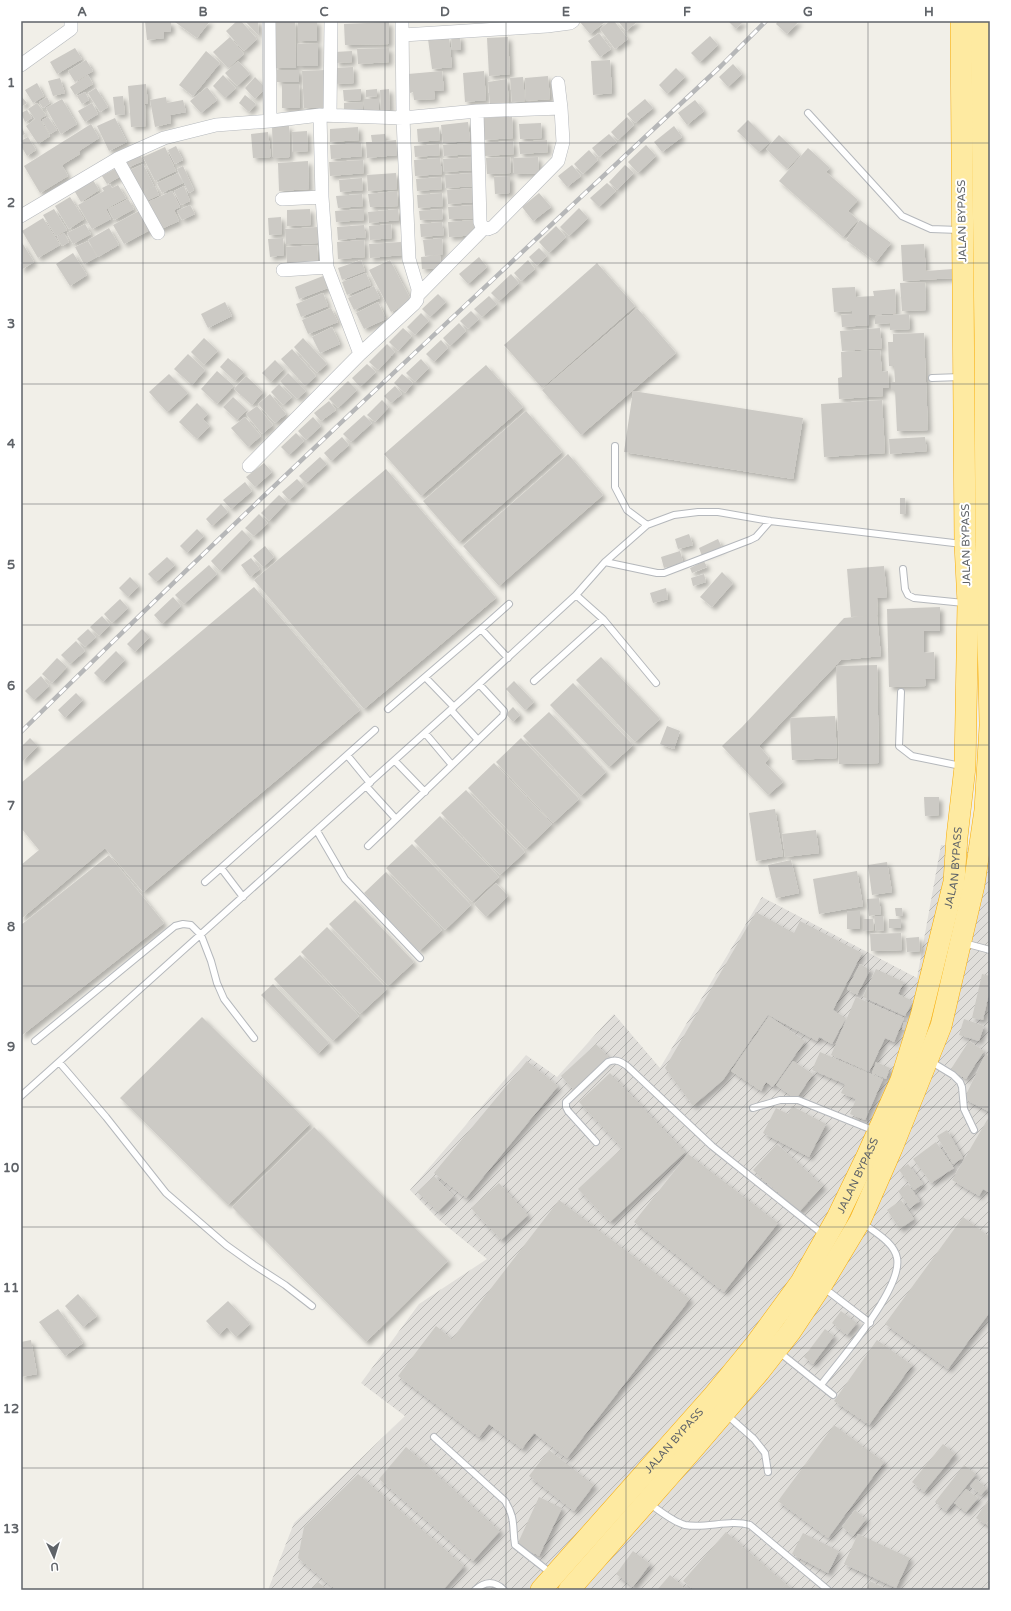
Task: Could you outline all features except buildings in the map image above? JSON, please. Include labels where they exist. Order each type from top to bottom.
[{"type":"highway","name":"JALAN BYPASS","points":[[569,1590],[725,1413],[791,1331],[821,1286],[860,1221],[892,1148],[940,1026],[974,885],[985,810],[989,769],[990,725],[990,678],[976,544],[965,376],[962,230],[961,21]]},
{"type":"highway","name":"JALAN BYPASS","points":[[547,1583],[714,1395],[746,1356],[801,1282],[827,1237],[878,1132],[901,1080],[921,1016],[954,882],[957,838],[965,767],[968,603],[976,544],[988,335],[981,21]]},
{"type":"street","points":[[21,65],[71,29],[71,21]]},
{"type":"street","points":[[269,21],[270,121]]},
{"type":"street","points":[[331,21],[322,197],[327,267],[360,354]]},
{"type":"street","points":[[250,466],[360,354],[417,300],[418,289],[409,259],[403,118],[402,21]]},
{"type":"street","points":[[403,35],[547,26],[570,23],[573,21]]},
{"type":"street","points":[[418,295],[484,228],[488,229],[493,227],[558,161],[563,142],[558,83]]},
{"type":"street","points":[[21,216],[117,159],[164,138],[216,125],[325,115],[403,118],[478,111],[561,108]]},
{"type":"street","points":[[478,111],[480,222],[484,228]]},
{"type":"street","points":[[117,159],[158,233]]},
{"type":"street","points":[[282,199],[322,197]]},
{"type":"street","points":[[284,270],[327,267]]},
{"type":"lane","points":[[808,114],[902,216],[931,229],[962,230]]},
{"type":"lane","points":[[932,378],[965,376]]},
{"type":"lane","points":[[615,446],[615,487],[627,510],[647,525]]},
{"type":"lane","points":[[21,1096],[425,734],[576,595],[605,562],[647,525],[674,515],[698,512],[718,512],[770,521],[976,544]]},
{"type":"lane","points":[[605,562],[656,573],[664,573],[750,540],[756,536],[770,521]]},
{"type":"lane","points":[[903,569],[905,589],[908,595],[914,598],[968,603]]},
{"type":"lane","points":[[576,595],[602,619],[656,684]]},
{"type":"lane","points":[[388,710],[510,604]]},
{"type":"lane","points":[[534,681],[602,619]]},
{"type":"lane","points":[[481,629],[508,658]]},
{"type":"lane","points":[[425,677],[478,740]]},
{"type":"lane","points":[[368,846],[503,716],[504,711],[479,684]]},
{"type":"lane","points":[[901,692],[900,746],[912,756],[965,767]]},
{"type":"lane","points":[[205,882],[375,730]]},
{"type":"lane","points":[[425,734],[452,765]]},
{"type":"lane","points":[[347,756],[368,785],[396,819]]},
{"type":"lane","points":[[395,761],[424,792]]},
{"type":"lane","points":[[317,831],[345,878],[420,958]]},
{"type":"lane","points":[[221,868],[243,897]]},
{"type":"lane","points":[[35,1041],[175,926],[183,924],[191,925],[201,935],[224,999],[254,1038]]},
{"type":"lane","points":[[960,942],[990,950]]},
{"type":"lane","points":[[927,1059],[953,1075],[960,1082],[962,1086],[964,1109],[974,1130]]},
{"type":"lane","points":[[596,1142],[568,1111],[566,1102],[608,1062],[613,1060],[619,1061],[632,1071],[712,1146],[827,1237]]},
{"type":"lane","points":[[59,1062],[106,1117],[166,1192],[226,1246],[285,1285],[312,1306]]},
{"type":"lane","points":[[753,1108],[780,1100],[798,1100],[878,1132]]},
{"type":"lane","points":[[821,1385],[870,1323],[895,1278],[897,1257],[892,1246],[860,1221]]},
{"type":"lane","points":[[821,1286],[870,1323]]},
{"type":"lane","points":[[776,1350],[833,1395]]},
{"type":"lane","points":[[725,1413],[754,1439],[766,1453],[768,1472]]},
{"type":"lane","points":[[434,1437],[505,1501],[511,1511],[514,1524],[515,1545],[547,1583]]},
{"type":"lane","points":[[647,1502],[684,1525],[723,1524],[735,1522],[750,1524],[828,1590]]},
{"type":"lane","points":[[475,1590],[482,1584],[492,1583],[500,1586],[504,1590]]},
{"type":"shaded area","points":[[941,845],[979,849],[990,856],[990,1590],[268,1590],[294,1523],[405,1416],[361,1383],[419,1304],[487,1259],[438,1219],[410,1190],[526,1055],[557,1077],[614,1014],[660,1068],[762,897],[917,978]]},
{"type":"railway","points":[[21,732],[194,563],[721,66],[766,21]]}]
